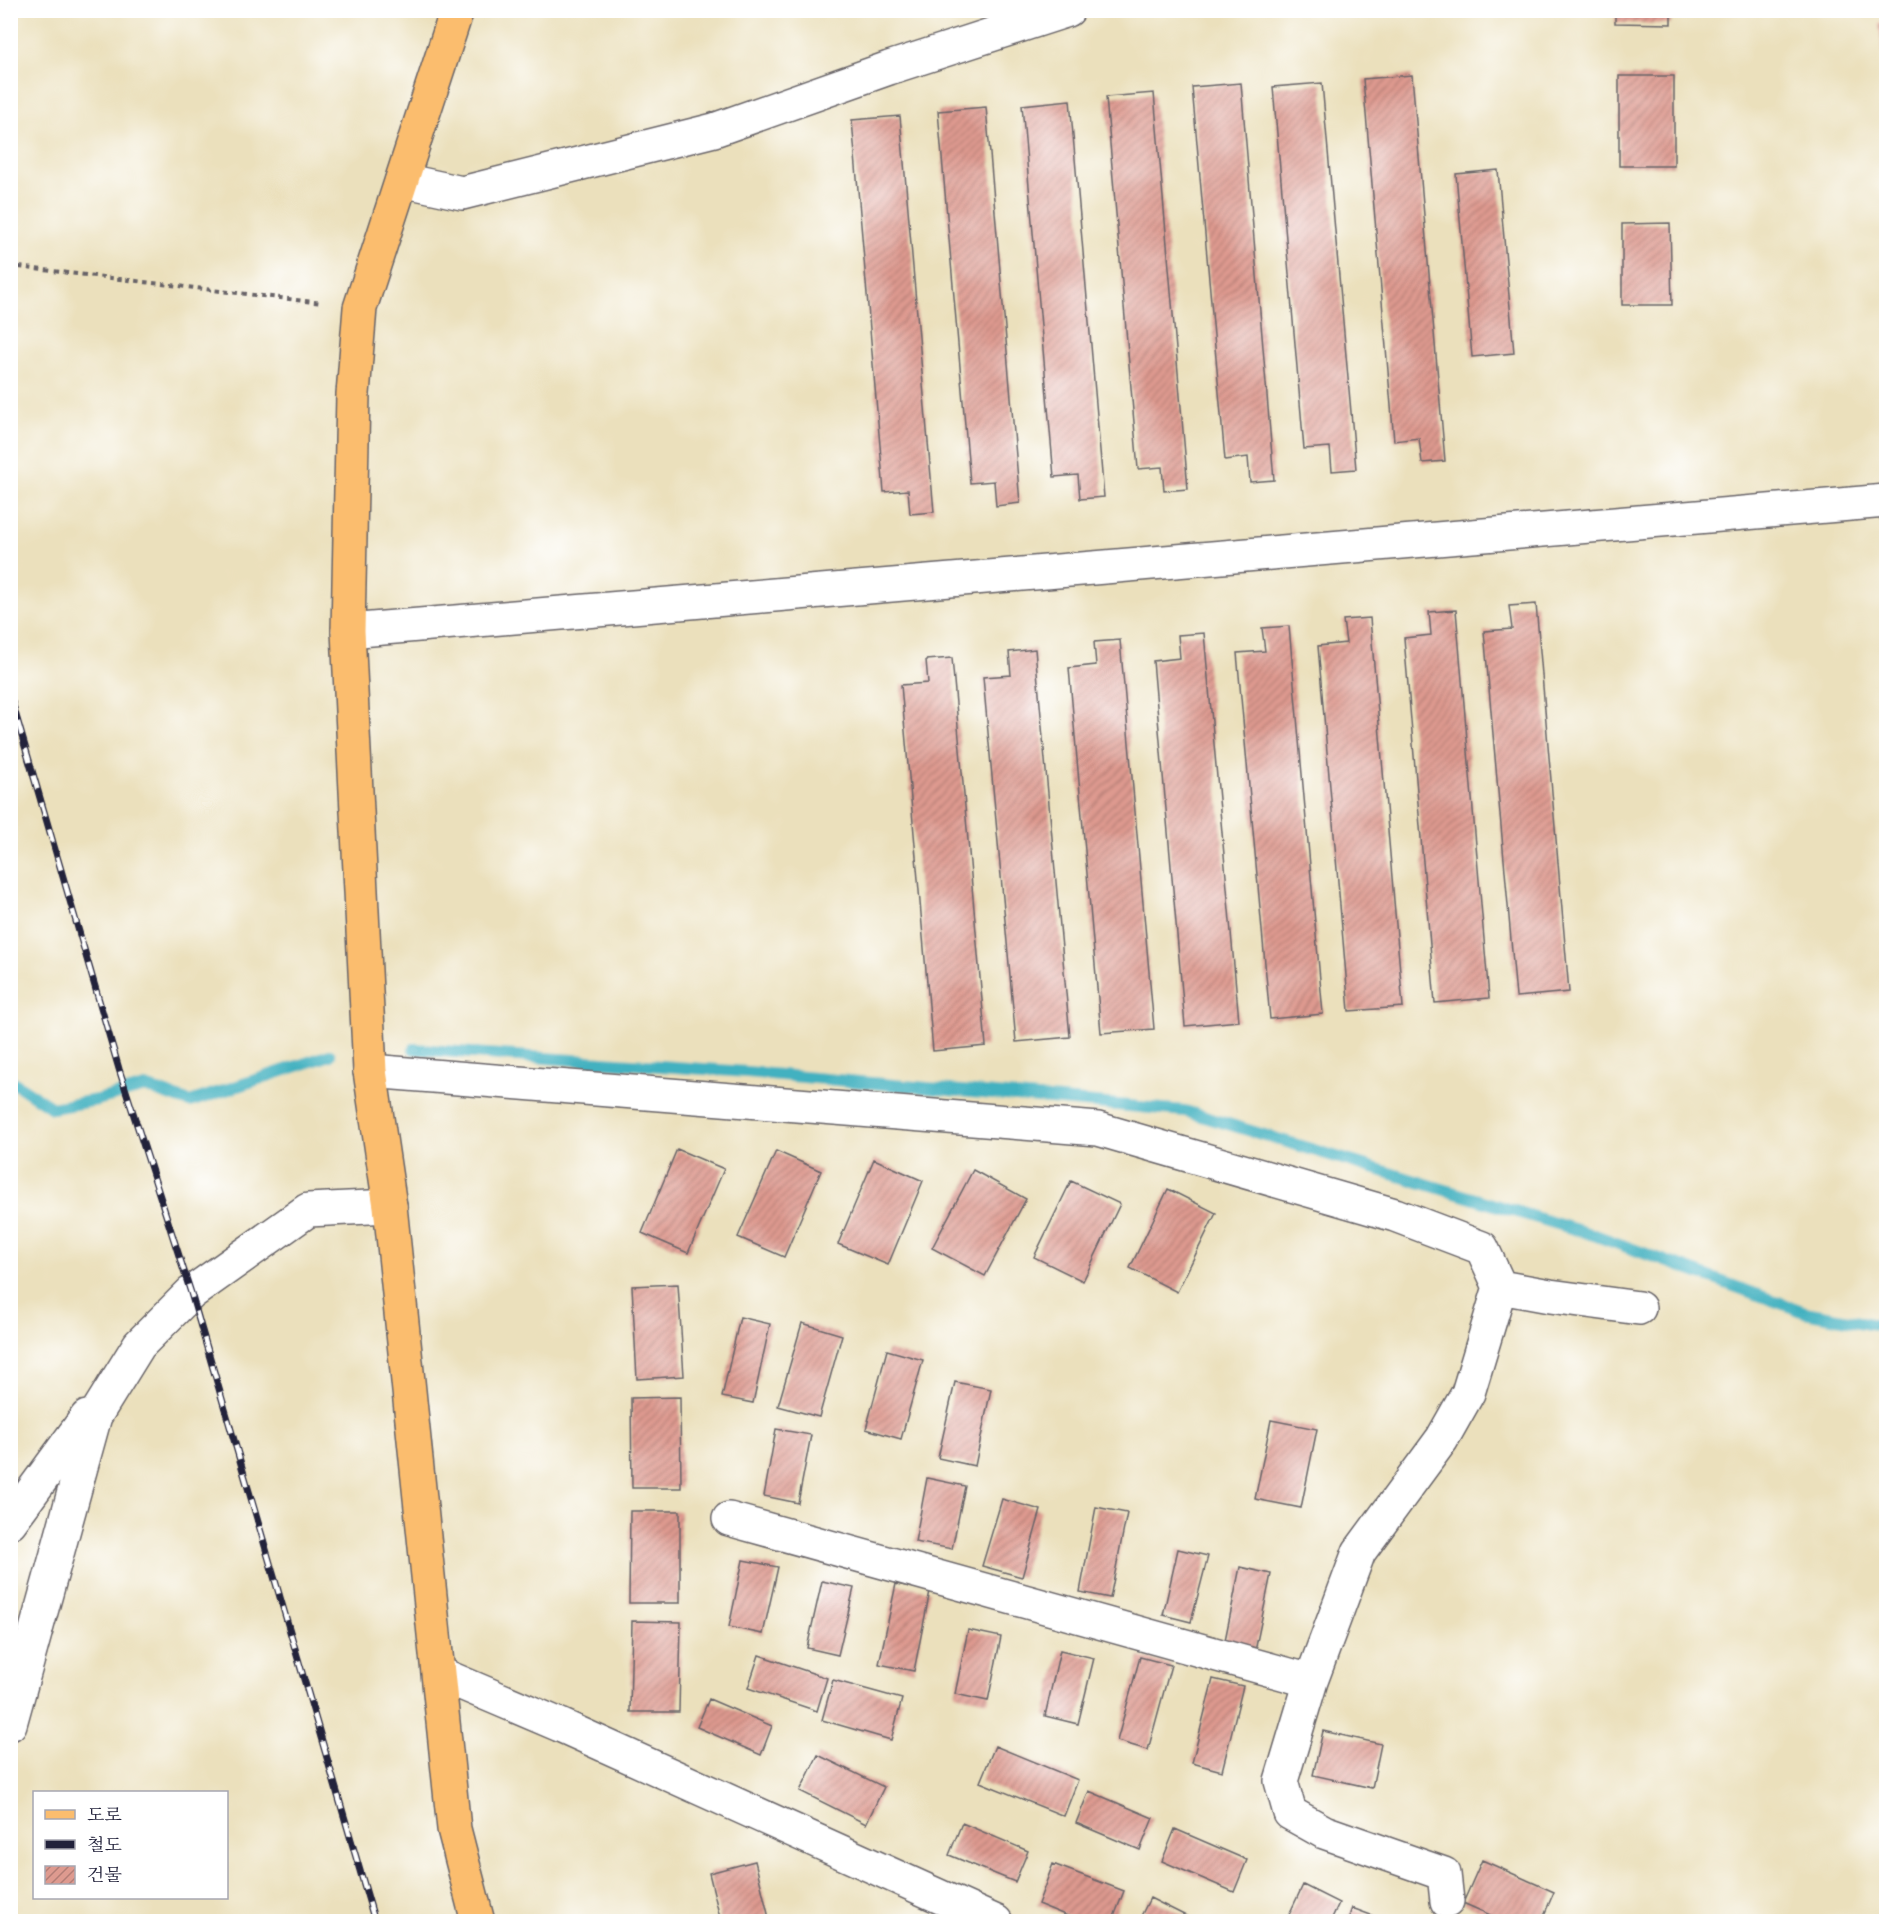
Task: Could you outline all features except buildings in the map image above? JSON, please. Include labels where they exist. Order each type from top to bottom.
[{"type":"main road","points":[[457,10],[360,308],[353,394],[348,631],[370,1071],[390,1206],[440,1674],[454,1829],[478,1922]]},
{"type":"street","points":[[402,180],[462,193],[714,130],[889,68],[1068,10]]},
{"type":"street","points":[[348,631],[1887,501]]},
{"type":"street","points":[[370,1071],[1098,1129],[1395,1215],[1482,1248],[1500,1287],[1467,1393],[1442,1439],[1359,1552],[1311,1681],[1281,1781],[1290,1813],[1324,1832],[1444,1874],[1447,1901]]},
{"type":"street","points":[[10,1522],[139,1345],[191,1293],[308,1210],[390,1206]]},
{"type":"street","points":[[1500,1287],[1639,1308]]},
{"type":"street","points":[[10,1724],[95,1416],[139,1345]]},
{"type":"street","points":[[729,1519],[1311,1681]]},
{"type":"street","points":[[440,1674],[560,1725],[996,1922]]},
{"type":"path","points":[[10,266],[360,308]]},
{"type":"waterway","points":[[414,1049],[747,1072],[1185,1111],[1597,1236],[1805,1312],[1886,1327]]},
{"type":"waterway","points":[[10,1080],[52,1108],[97,1100],[145,1087],[190,1102],[330,1055]]},
{"type":"railway","points":[[10,695],[119,1069],[191,1293],[375,1922]]}]
